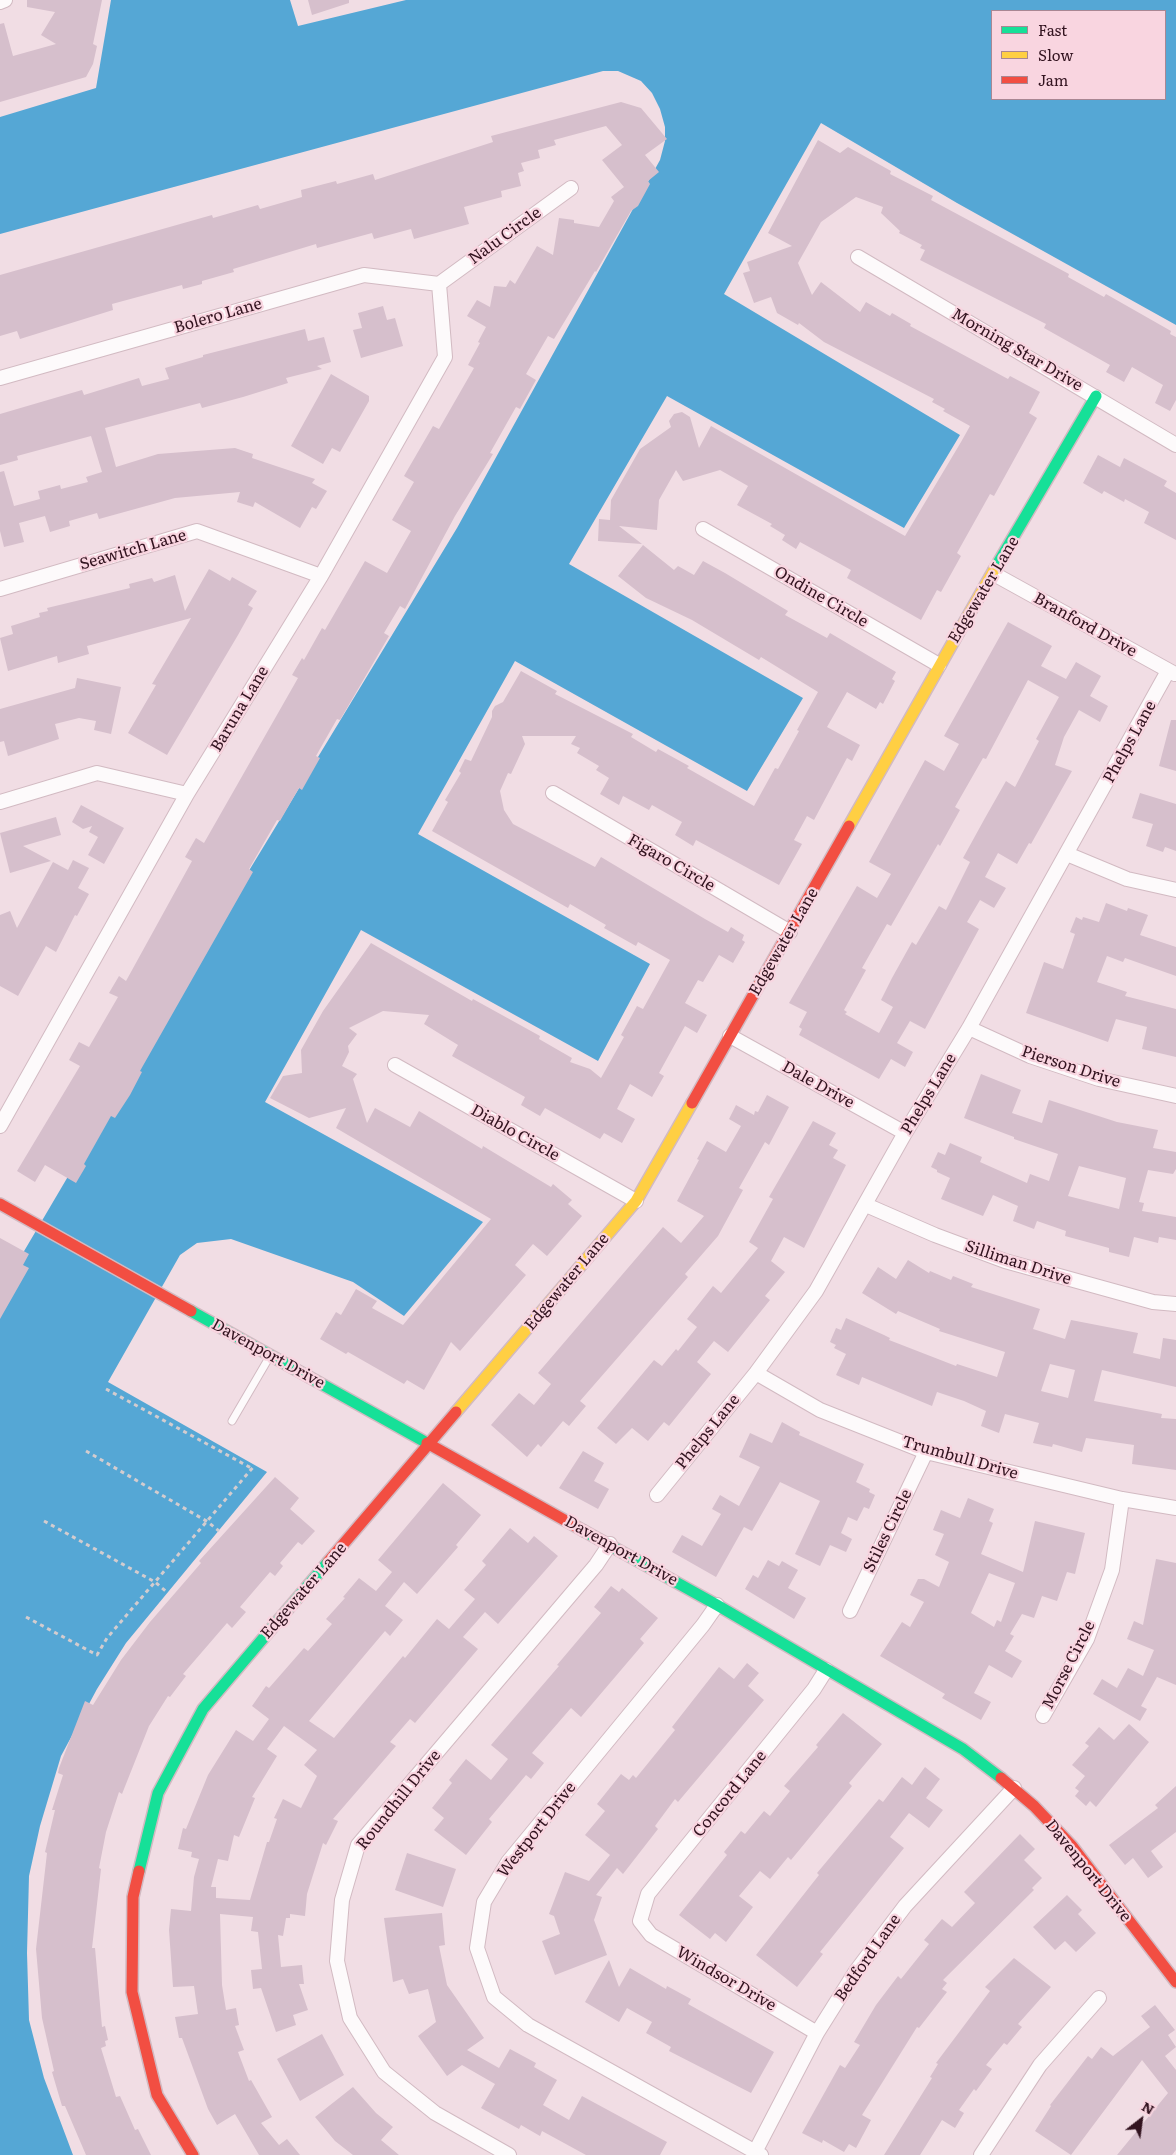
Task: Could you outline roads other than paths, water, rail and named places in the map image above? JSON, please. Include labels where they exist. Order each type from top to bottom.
[{"type":"street","points":[[0,2],[5,0]]},
{"type":"street","name":"Nalu Circle","points":[[439,284],[571,188]]},
{"type":"street","name":"Morning Star Drive","points":[[858,258],[1176,444]]},
{"type":"street","name":"Bolero Lane","points":[[0,378],[364,275],[439,284]]},
{"type":"street","name":"Baruna Lane","points":[[0,1126],[187,794],[321,576],[445,357],[439,284]]},
{"type":"street","name":"Edgewater Lane","points":[[194,2155],[157,2095],[132,1992],[133,1897],[158,1792],[203,1709],[636,1201],[790,932],[939,665],[994,574],[1096,396]]},
{"type":"street","name":"Ondine Circle","points":[[703,529],[939,665]]},
{"type":"street","name":"Seawitch Lane","points":[[0,589],[197,531],[321,576]]},
{"type":"street","name":"Branford Drive","points":[[994,574],[1172,672]]},
{"type":"street","name":"Phelps Lane","points":[[657,1495],[756,1374],[816,1291],[905,1134],[969,1028],[1172,672]]},
{"type":"street","points":[[0,802],[97,773],[187,794]]},
{"type":"street","name":"Figaro Circle","points":[[553,793],[790,932]]},
{"type":"street","points":[[1067,854],[1127,879],[1176,890]]},
{"type":"street","name":"Pierson Drive","points":[[969,1028],[1047,1062],[1099,1079],[1176,1096]]},
{"type":"street","name":"Dale Drive","points":[[730,1036],[905,1134]]},
{"type":"street","name":"Diablo Circle","points":[[395,1065],[636,1201]]},
{"type":"street","name":"Davenport Drive","points":[[0,1204],[429,1445],[610,1544],[963,1749],[1014,1788],[1072,1846],[1176,1982]]},
{"type":"street","name":"Silliman Drive","points":[[866,1204],[935,1235],[1006,1261],[1153,1302],[1176,1304]]},
{"type":"street","name":"Trumbull Drive","points":[[756,1374],[820,1410],[926,1452],[1122,1498],[1176,1508]]},
{"type":"street","name":"Stiles Circle","points":[[850,1611],[926,1452]]},
{"type":"street","name":"Morse Circle","points":[[1043,1716],[1090,1630],[1112,1570],[1122,1498]]},
{"type":"street","name":"Roundhill Drive","points":[[509,2155],[435,2112],[384,2072],[350,2018],[337,1961],[342,1900],[358,1845],[590,1572],[610,1544]]},
{"type":"street","name":"Westport Drive","points":[[716,1605],[703,1625],[508,1862],[484,1902],[477,1948],[494,1997],[528,2025],[758,2153]]},
{"type":"street","name":"Concord Lane","points":[[640,1921],[648,1894],[814,1690],[826,1670]]},
{"type":"street","name":"Bedford Lane","points":[[758,2153],[817,2033],[856,1970],[891,1924],[1014,1788]]},
{"type":"street","name":"Windsor Drive","points":[[640,1921],[651,1935],[817,2033]]},
{"type":"street","points":[[981,2155],[1040,2065],[1100,1998]]},
{"type":"lane","points":[[232,1421],[270,1356]]},
{"type":"water","points":[[111,0],[290,0],[298,26],[406,0],[1176,0],[1176,325],[957,203],[821,123],[724,294],[960,435],[904,528],[667,396],[569,564],[803,698],[747,791],[515,661],[418,834],[650,964],[598,1061],[361,930],[265,1102],[483,1222],[404,1316],[353,1282],[231,1239],[197,1243],[180,1255],[108,1382],[267,1472],[126,1643],[97,1689],[61,1756],[40,1826],[29,1876],[27,1953],[29,2020],[44,2078],[73,2155],[0,2155],[0,1292],[216,925],[457,528],[660,160],[665,141],[665,127],[660,109],[652,93],[641,81],[618,71],[603,71],[0,234],[0,117],[96,88]]}]
